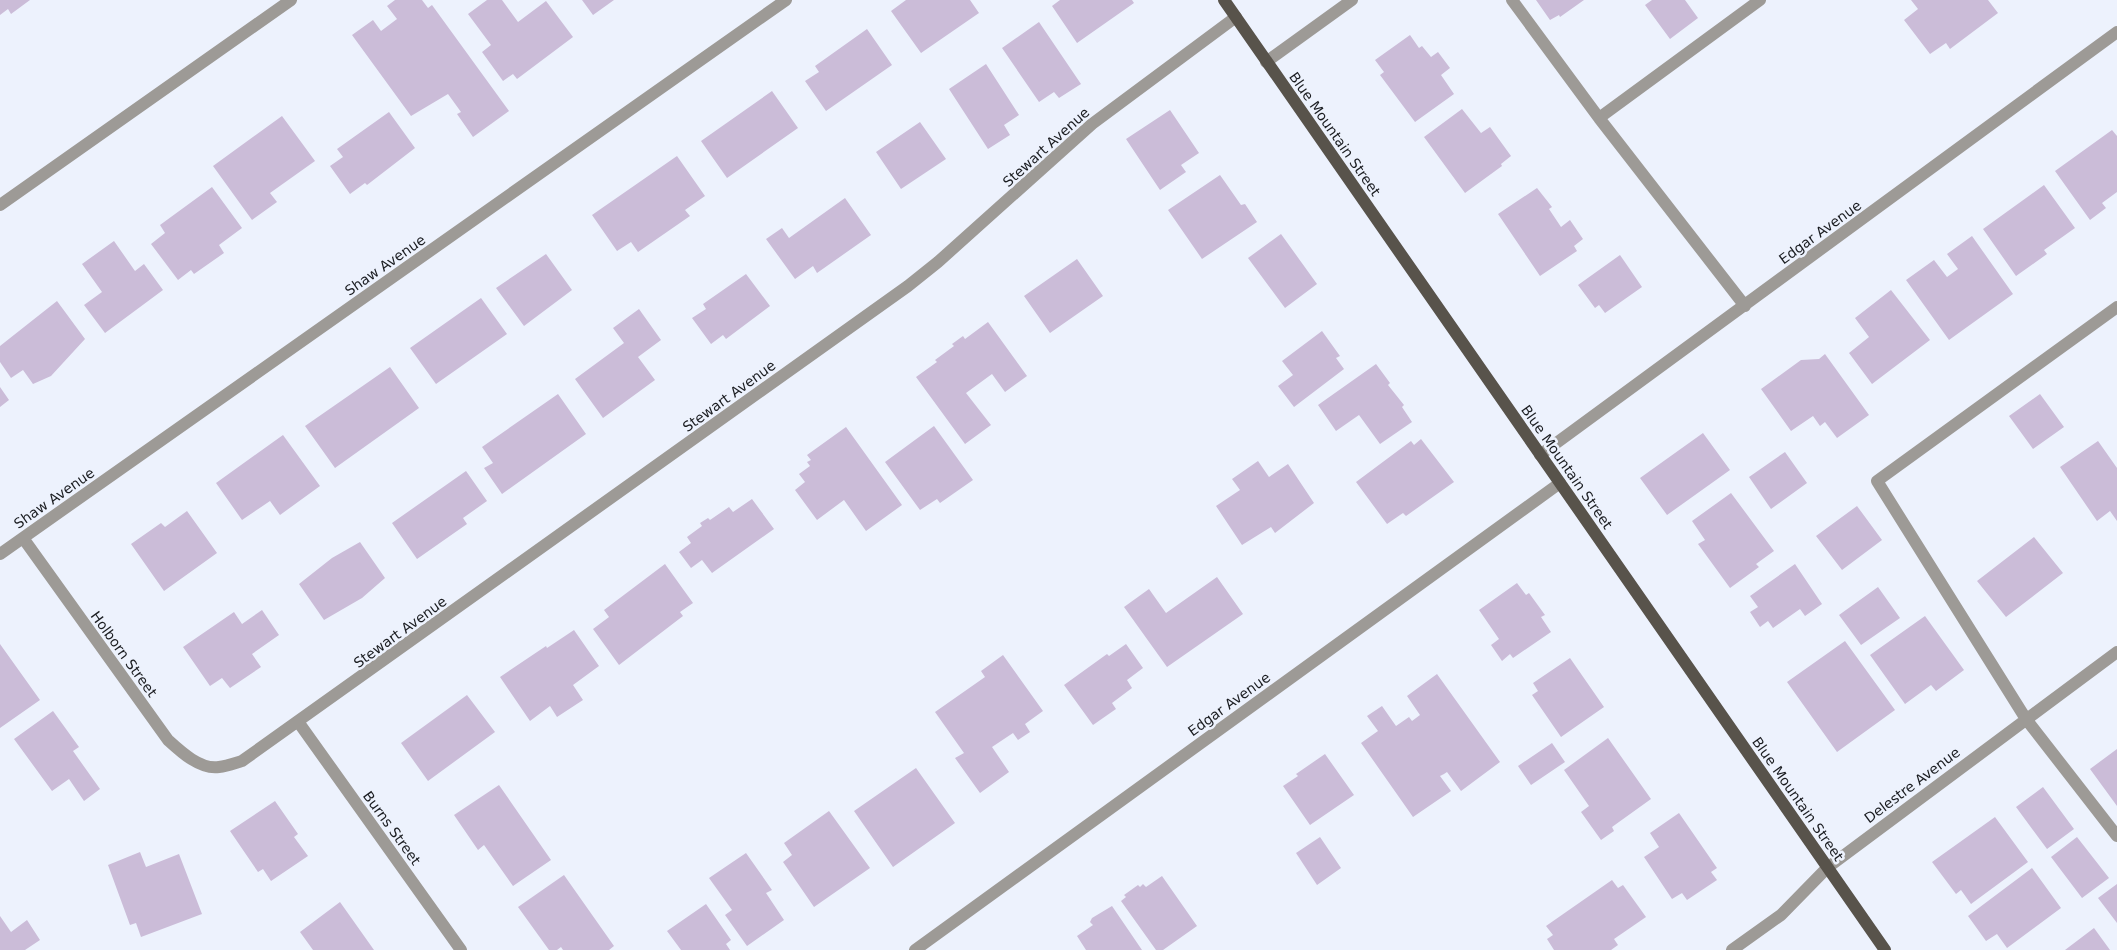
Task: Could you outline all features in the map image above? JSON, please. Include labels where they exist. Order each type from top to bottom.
[{"type":"main road","name":"Blue Mountain Street","points":[[1224,0],[1885,950]]},
{"type":"street","points":[[0,205],[292,0]]},
{"type":"street","name":"Shaw Avenue","points":[[0,554],[786,0]]},
{"type":"street","points":[[1266,62],[1352,0]]},
{"type":"street","points":[[1512,0],[1599,118],[1745,306]]},
{"type":"street","points":[[1599,118],[1760,0]]},
{"type":"street","name":"Stewart Avenue","points":[[217,768],[242,761],[299,723],[908,286],[938,262],[1092,124],[1236,17]]},
{"type":"street","name":"Edgar Avenue","points":[[1540,455],[2117,32]]},
{"type":"street","points":[[2117,308],[1877,481],[2026,719],[2117,836]]},
{"type":"street","name":"Edgar Avenue","points":[[915,950],[1560,483]]},
{"type":"street","name":"Holborn Street","points":[[23,538],[168,740],[184,754],[198,762],[217,768]]},
{"type":"street","name":"Delestre Avenue","points":[[1732,950],[1781,915],[1827,868],[2117,652]]},
{"type":"street","name":"Burns Street","points":[[299,723],[461,950]]},
{"type":"building","points":[[0,0],[30,0],[11,14],[8,9],[0,15]]},
{"type":"building","points":[[395,0],[422,0],[428,8],[432,5],[509,111],[473,137],[457,114],[461,112],[448,94],[411,116],[352,35],[373,20],[381,31],[397,19],[387,6]]},
{"type":"building","points":[[487,0],[502,0],[518,22],[546,1],[573,37],[517,79],[513,74],[503,81],[482,52],[491,45],[468,14]]},
{"type":"building","points":[[582,0],[614,0],[593,15]]},
{"type":"building","points":[[906,0],[970,0],[979,13],[921,53],[891,11]]},
{"type":"building","points":[[1060,0],[1132,0],[1134,3],[1077,43],[1052,6]]},
{"type":"building","points":[[1536,0],[1584,0],[1560,17],[1559,15],[1550,20]]},
{"type":"building","points":[[1652,0],[1685,0],[1698,18],[1670,39],[1645,5]]},
{"type":"building","points":[[1911,0],[1988,0],[1998,13],[1950,49],[1946,43],[1930,54],[1904,20],[1918,9]]},
{"type":"building","points":[[1039,22],[1081,84],[1059,98],[1054,92],[1039,102],[1002,48]]},
{"type":"building","points":[[867,29],[892,65],[826,111],[805,81],[819,72],[815,66]]},
{"type":"building","points":[[1410,35],[1419,48],[1422,46],[1431,57],[1438,52],[1450,68],[1441,75],[1454,94],[1415,122],[1380,75],[1384,72],[1375,60]]},
{"type":"building","points":[[986,64],[1019,115],[1004,125],[1010,135],[988,149],[949,89]]},
{"type":"building","points":[[772,91],[798,128],[727,178],[701,141]]},
{"type":"building","points":[[1462,109],[1481,133],[1490,127],[1511,156],[1501,164],[1502,166],[1465,193],[1424,137]]},
{"type":"building","points":[[1170,110],[1199,153],[1181,165],[1186,172],[1160,190],[1126,139]]},
{"type":"building","points":[[389,112],[415,148],[367,185],[365,183],[350,194],[330,166],[343,157],[337,149]]},
{"type":"building","points":[[282,116],[315,161],[270,193],[277,202],[252,220],[213,166]]},
{"type":"building","points":[[920,122],[946,159],[901,189],[876,152]]},
{"type":"building","points":[[2112,130],[2117,136],[2117,192],[2102,203],[2106,208],[2090,220],[2055,171]]},
{"type":"building","points":[[677,156],[705,196],[685,210],[690,216],[638,252],[631,242],[617,251],[592,215]]},
{"type":"building","points":[[1220,175],[1241,205],[1245,204],[1257,222],[1202,259],[1168,210]]},
{"type":"building","points":[[2044,185],[2075,228],[2044,250],[2047,254],[2016,276],[1983,229]]},
{"type":"building","points":[[212,187],[242,228],[219,245],[224,253],[194,274],[191,270],[178,280],[151,244],[165,233],[160,225]]},
{"type":"building","points":[[1537,188],[1552,207],[1549,209],[1561,227],[1570,220],[1583,239],[1574,246],[1577,251],[1540,276],[1498,214]]},
{"type":"building","points":[[845,198],[871,235],[817,273],[813,266],[795,279],[766,239],[782,228],[789,238]]},
{"type":"building","points":[[1281,234],[1317,284],[1285,308],[1248,258]]},
{"type":"building","points":[[1972,236],[2013,294],[1949,340],[1906,280],[1934,260],[1947,277],[1958,269],[1947,254]]},
{"type":"building","points":[[114,241],[135,271],[144,264],[163,290],[105,333],[84,305],[102,292],[82,264]]},
{"type":"building","points":[[546,254],[572,290],[524,326],[496,288]]},
{"type":"building","points":[[1620,255],[1642,287],[1605,313],[1599,305],[1595,308],[1578,285]]},
{"type":"building","points":[[1077,259],[1103,296],[1050,333],[1024,296]]},
{"type":"building","points":[[746,274],[770,306],[726,339],[723,335],[711,344],[692,318],[706,309],[703,304]]},
{"type":"building","points":[[1891,290],[1930,340],[1872,384],[1849,353],[1869,337],[1855,318]]},
{"type":"building","points":[[481,298],[507,334],[436,384],[410,348]]},
{"type":"building","points":[[57,301],[85,339],[51,376],[33,384],[23,370],[11,378],[0,362],[0,346]]},
{"type":"building","points":[[639,309],[661,340],[638,357],[655,380],[603,418],[575,379],[624,343],[613,328]]},
{"type":"building","points":[[988,322],[1027,376],[1005,392],[992,374],[966,393],[991,425],[965,444],[916,377],[937,362],[935,360],[954,346],[952,344],[963,336],[965,339]]},
{"type":"building","points":[[1322,331],[1340,356],[1336,358],[1344,369],[1294,407],[1278,386],[1293,375],[1282,361]]},
{"type":"building","points":[[1825,354],[1869,415],[1837,438],[1825,422],[1820,426],[1813,416],[1791,431],[1761,389],[1801,360],[1819,359]]},
{"type":"building","points":[[1376,364],[1390,383],[1388,385],[1404,405],[1402,407],[1412,422],[1380,444],[1359,415],[1336,431],[1318,405]]},
{"type":"building","points":[[390,367],[419,408],[335,468],[305,426]]},
{"type":"building","points":[[0,387],[9,400],[0,407]]},
{"type":"building","points":[[558,394],[586,434],[502,494],[484,468],[493,463],[482,447]]},
{"type":"building","points":[[2040,394],[2064,427],[2033,449],[2009,416]]},
{"type":"building","points":[[934,426],[973,480],[940,503],[937,499],[920,510],[885,462]]},
{"type":"building","points":[[846,427],[902,505],[866,531],[844,500],[817,520],[795,490],[805,482],[799,474],[810,466],[807,462],[811,460],[807,455]]},
{"type":"building","points":[[1703,433],[1730,470],[1667,515],[1640,478]]},
{"type":"building","points":[[283,435],[320,486],[280,515],[270,501],[242,520],[216,483]]},
{"type":"building","points":[[1421,439],[1454,482],[1406,516],[1403,513],[1387,524],[1356,482],[1411,441],[1414,445]]},
{"type":"building","points":[[2098,441],[2117,468],[2117,521],[2110,511],[2097,521],[2060,467]]},
{"type":"building","points":[[1785,452],[1807,483],[1771,509],[1749,477]]},
{"type":"building","points":[[1258,461],[1269,477],[1288,464],[1314,503],[1275,533],[1271,527],[1242,545],[1216,506],[1240,490],[1232,479]]},
{"type":"building","points":[[466,471],[487,501],[463,518],[467,524],[417,559],[392,523]]},
{"type":"building","points":[[1731,493],[1774,551],[1756,564],[1759,567],[1730,588],[1698,544],[1705,540],[1692,521]]},
{"type":"building","points":[[752,499],[774,529],[712,573],[702,560],[691,568],[679,552],[691,543],[687,537],[702,526],[700,523],[708,518],[710,520],[729,507],[733,512]]},
{"type":"building","points":[[1857,506],[1882,540],[1842,570],[1816,536]]},
{"type":"building","points":[[187,511],[217,553],[164,591],[131,544],[161,523],[165,527]]},
{"type":"building","points":[[2034,537],[2063,573],[2006,617],[1977,581]]},
{"type":"building","points":[[360,542],[385,578],[362,598],[324,620],[299,584],[332,558]]},
{"type":"building","points":[[665,564],[693,603],[680,612],[683,616],[619,665],[593,629],[609,617],[604,610]]},
{"type":"building","points":[[1795,564],[1822,604],[1805,616],[1800,609],[1773,628],[1768,621],[1760,627],[1750,612],[1758,607],[1750,596]]},
{"type":"building","points":[[1217,577],[1243,614],[1167,667],[1124,607],[1149,589],[1166,613]]},
{"type":"building","points":[[1517,583],[1526,595],[1529,593],[1545,615],[1541,617],[1551,632],[1513,658],[1510,654],[1502,661],[1491,645],[1499,639],[1479,610]]},
{"type":"building","points":[[1878,587],[1900,618],[1861,645],[1839,615]]},
{"type":"building","points":[[262,610],[279,635],[252,654],[261,667],[230,688],[222,678],[210,686],[183,647],[234,612],[242,624]]},
{"type":"building","points":[[1925,616],[1964,670],[1936,691],[1931,685],[1905,704],[1870,655]]},
{"type":"building","points":[[574,630],[599,666],[573,685],[583,700],[557,717],[550,706],[530,721],[500,677],[546,646],[547,648]]},
{"type":"building","points":[[1845,641],[1895,710],[1837,752],[1787,682]]},
{"type":"building","points":[[0,644],[40,700],[0,728]]},
{"type":"building","points":[[1126,644],[1143,668],[1127,680],[1132,688],[1112,703],[1116,709],[1093,725],[1064,685],[1107,654],[1109,656]]},
{"type":"building","points":[[1003,655],[1043,711],[1025,724],[1030,732],[1018,740],[1013,733],[992,747],[1009,772],[980,793],[955,758],[964,753],[935,712],[985,677],[981,671]]},
{"type":"building","points":[[1570,658],[1604,707],[1561,737],[1532,695],[1538,691],[1533,683]]},
{"type":"building","points":[[1437,674],[1500,762],[1461,791],[1447,772],[1440,776],[1451,791],[1413,817],[1361,743],[1378,731],[1367,716],[1382,706],[1396,726],[1409,717],[1412,721],[1420,715],[1407,696]]},
{"type":"building","points":[[467,695],[495,732],[428,781],[401,743]]},
{"type":"building","points":[[53,711],[79,747],[73,751],[100,789],[84,801],[69,779],[52,791],[14,739]]},
{"type":"building","points":[[1608,738],[1651,799],[1612,827],[1614,831],[1601,840],[1581,812],[1589,806],[1564,770]]},
{"type":"building","points":[[1552,743],[1565,762],[1531,785],[1518,766]]},
{"type":"building","points":[[2117,749],[2117,806],[2090,769]]},
{"type":"building","points":[[1325,754],[1354,795],[1310,825],[1283,786],[1298,776],[1296,774]]},
{"type":"building","points":[[916,768],[955,823],[893,867],[854,811]]},
{"type":"building","points":[[499,785],[551,860],[513,886],[484,845],[478,850],[454,815]]},
{"type":"building","points":[[2043,787],[2074,829],[2047,849],[2016,807]]},
{"type":"building","points":[[275,801],[298,834],[294,837],[308,856],[271,881],[263,869],[258,872],[230,831]]},
{"type":"building","points":[[829,811],[870,868],[814,907],[783,862],[792,855],[784,843]]},
{"type":"building","points":[[1679,813],[1717,868],[1711,872],[1717,880],[1687,900],[1682,893],[1672,899],[1644,857],[1659,847],[1650,833]]},
{"type":"building","points":[[1995,817],[2028,862],[1971,904],[1961,890],[1956,894],[1932,862]]},
{"type":"building","points":[[1320,837],[1341,868],[1317,885],[1296,853]]},
{"type":"building","points":[[2077,837],[2109,878],[2082,898],[2051,857]]},
{"type":"building","points":[[140,852],[146,867],[179,854],[202,914],[141,937],[136,923],[130,925],[108,865]]},
{"type":"building","points":[[746,853],[772,890],[766,893],[784,920],[747,946],[725,915],[732,910],[709,878]]},
{"type":"building","points":[[2032,868],[2061,908],[2007,948],[1997,934],[1986,941],[1968,916]]},
{"type":"building","points":[[564,875],[614,946],[609,950],[563,950],[561,947],[557,950],[549,950],[518,907]]},
{"type":"building","points":[[1162,876],[1197,926],[1163,950],[1156,950],[1121,901],[1126,897],[1124,895],[1138,885],[1140,887],[1143,884],[1146,887]]},
{"type":"building","points":[[1612,880],[1618,888],[1623,885],[1646,917],[1614,939],[1618,945],[1611,950],[1554,950],[1547,939],[1553,935],[1546,926]]},
{"type":"building","points":[[2117,884],[2117,923],[2098,898]]},
{"type":"building","points":[[340,902],[374,950],[313,950],[300,932]]},
{"type":"building","points":[[706,904],[731,940],[726,944],[730,950],[681,950],[667,931]]},
{"type":"building","points":[[1112,906],[1142,950],[1086,950],[1077,936],[1093,925],[1090,922],[1092,918]]},
{"type":"building","points":[[0,916],[11,932],[27,920],[40,940],[25,950],[0,950]]},
{"type":"building","points":[[2094,928],[2110,950],[2065,950]]}]
